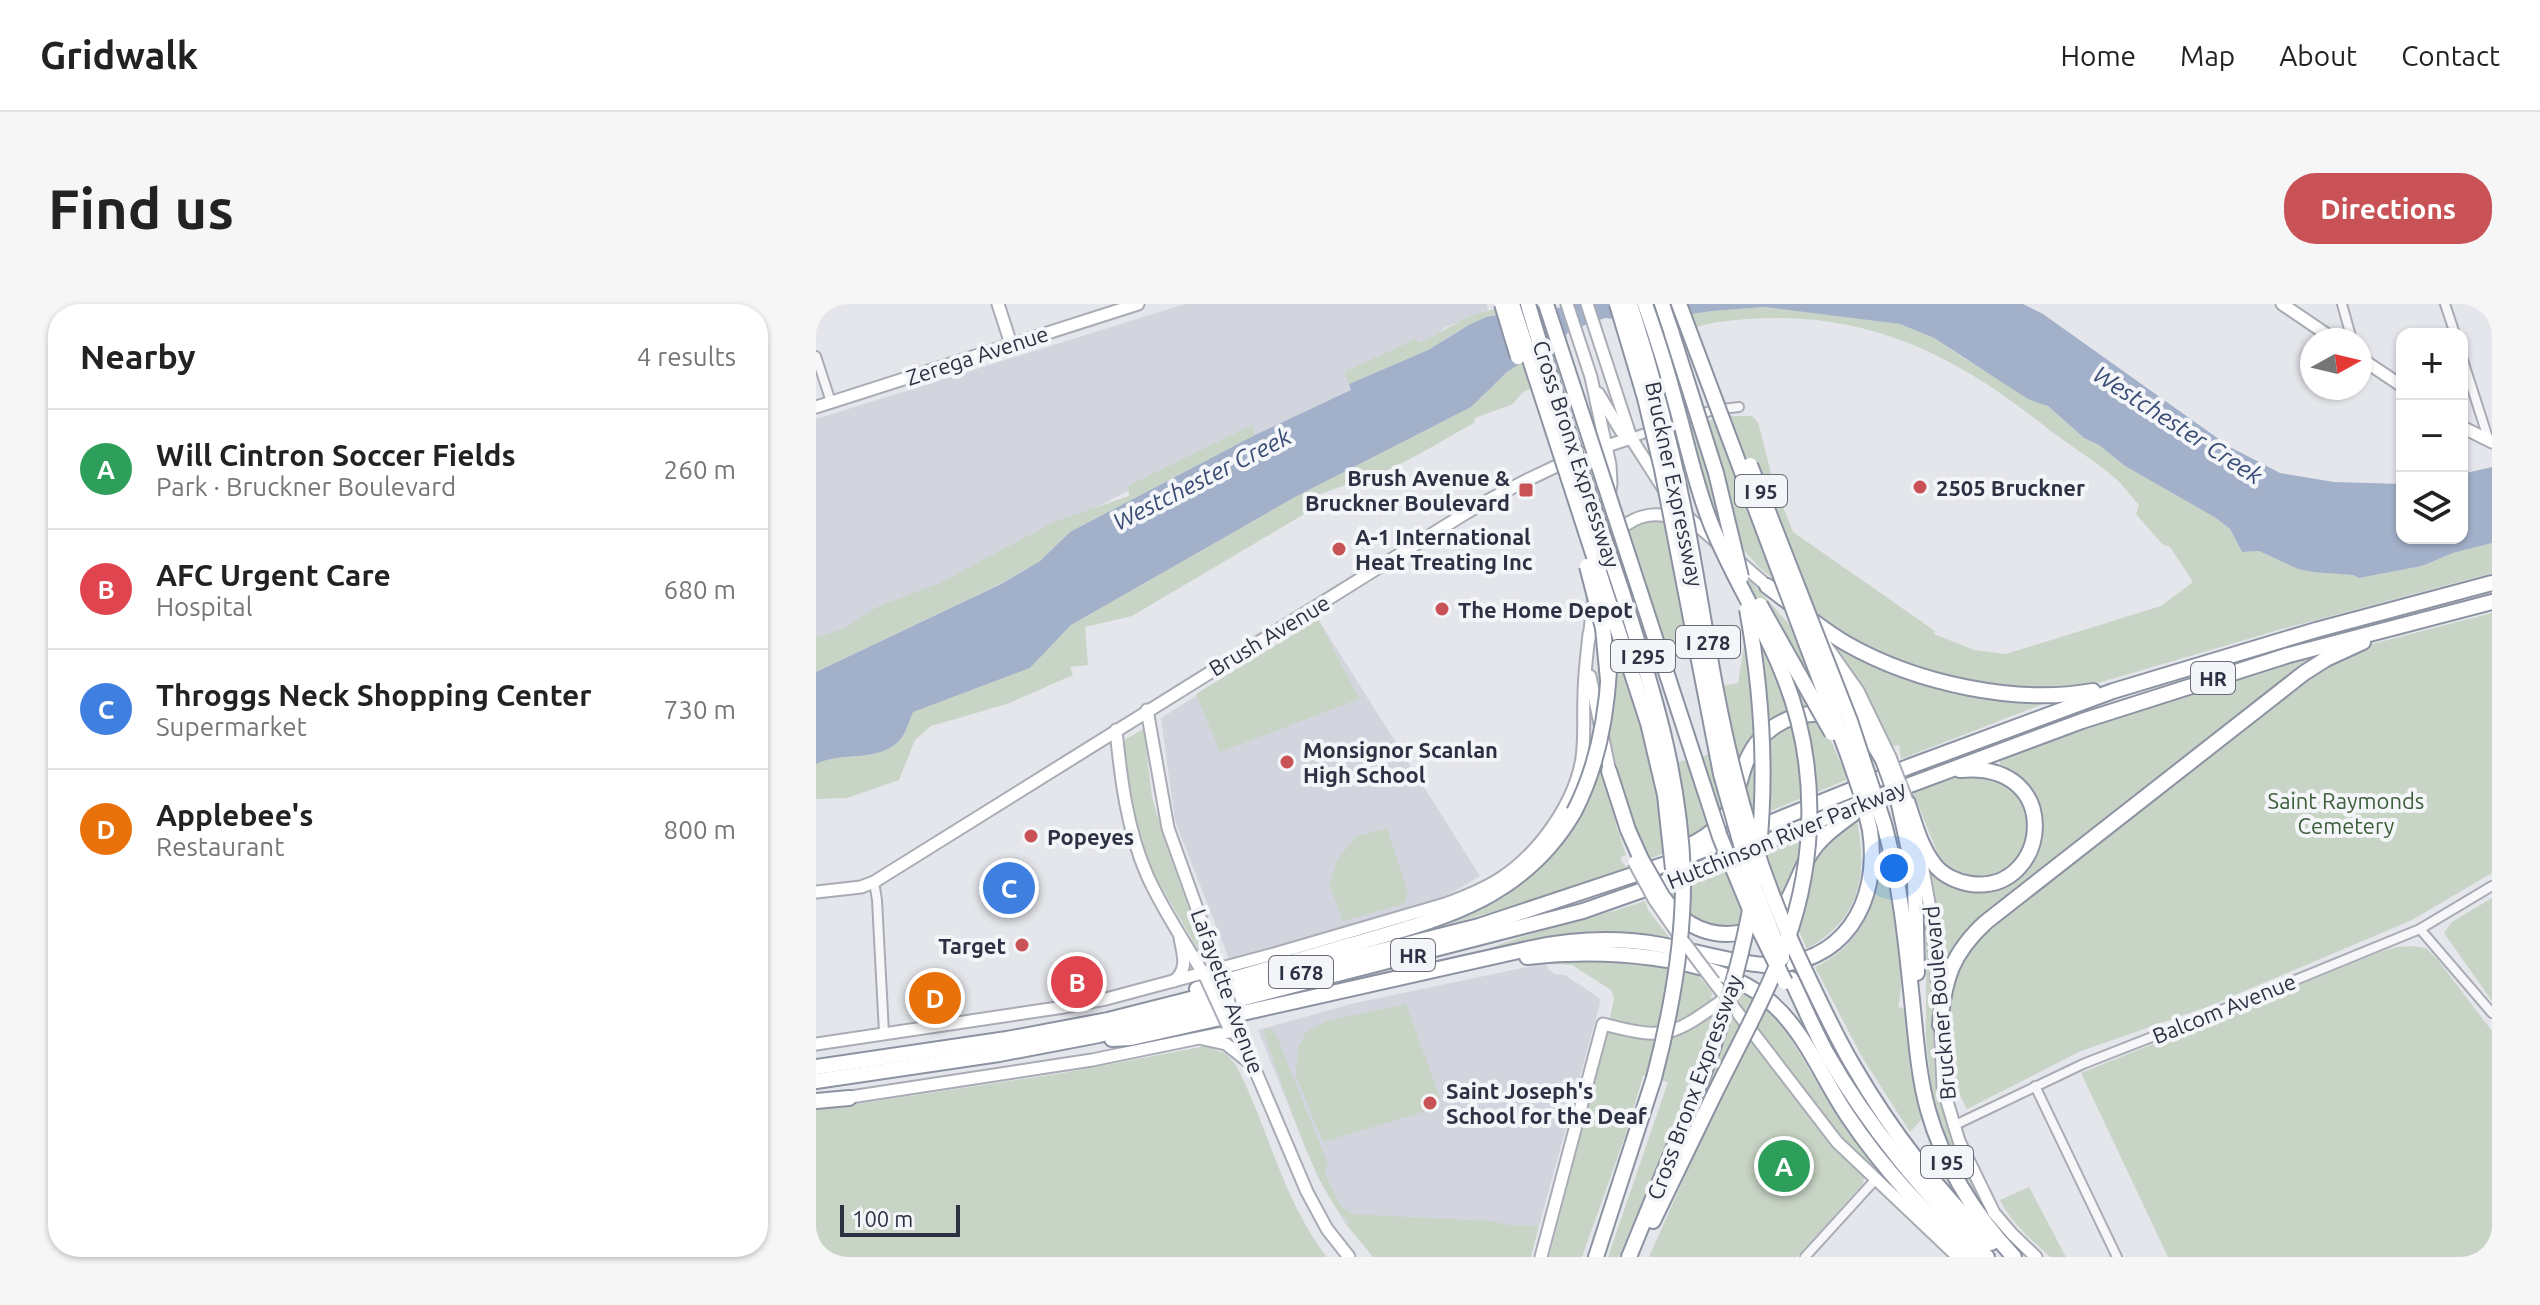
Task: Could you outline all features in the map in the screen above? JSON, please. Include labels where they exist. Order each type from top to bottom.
[{"type":"highway","points":[[1502,304],[1594,586],[1603,628],[1608,680]]},
{"type":"highway","points":[[1512,304],[1648,723],[1665,795],[1675,914],[1667,1021]]},
{"type":"highway","name":"Cross Bronx Expressway","points":[[1528,304],[1651,684],[1670,756],[1679,816],[1683,890],[1667,1021],[1654,1078],[1596,1257]]},
{"type":"highway","name":"I 95","points":[[1546,304],[1720,837],[1754,919],[1794,978],[1827,1054],[1892,1151],[1987,1257]]},
{"type":"highway","name":"Bruckner Expressway","points":[[1617,304],[1662,469],[1708,716],[1728,803],[1755,892],[1794,978],[1887,1118],[1941,1189],[2006,1257]]},
{"type":"highway","name":"Bruckner Expressway","points":[[1630,304],[1678,483],[1737,786],[1794,978]]},
{"type":"highway","points":[[1636,1257],[1787,940],[1804,874],[1810,806],[1804,746],[1788,688],[1704,505],[1645,304]]},
{"type":"highway","name":"Cross Bronx Expressway","points":[[1629,1257],[1697,1091],[1737,970],[1753,899],[1762,825],[1763,737],[1754,646],[1734,546],[1706,441],[1662,304]]},
{"type":"highway","points":[[816,1081],[1071,1041],[1131,1038],[1532,948],[1592,940],[1640,942],[1757,964],[1784,964],[1802,961],[1836,942],[1859,914],[1872,874],[1870,830],[1862,796],[1682,304]]},
{"type":"highway","name":"I 95","points":[[1682,304],[1870,776],[1901,902],[1917,1050],[1927,1108],[1948,1164],[1978,1214],[2014,1257]]},
{"type":"highway","points":[[1692,465],[1723,536],[1828,725],[1870,830]]},
{"type":"highway","points":[[1108,1020],[1160,999],[1436,920],[1489,897],[1525,872],[1555,841],[1574,812],[1597,756],[1605,719],[1608,631],[1589,540]]},
{"type":"highway","name":"Hutchinson River Parkway","points":[[1614,882],[1708,849],[1949,751],[2145,681],[2316,630],[2492,583]]},
{"type":"highway","points":[[1767,586],[1848,645],[1892,665],[1940,680],[2005,693],[2035,695],[2079,693],[2145,681]]},
{"type":"highway","points":[[1767,586],[1852,701],[1869,729],[1886,758],[1930,858],[1944,874],[1977,885],[2001,879],[2014,871],[2029,854],[2035,834],[2034,812],[2022,789],[2011,779],[1990,770],[1940,773]]},
{"type":"highway","name":"Hutchinson River Parkway","points":[[1071,1041],[1583,911],[1688,874],[1940,773],[2082,721],[2192,684],[2492,602]]},
{"type":"highway","points":[[1940,1025],[1945,983],[1953,961],[1965,943],[1986,922],[2304,673],[2340,652],[2408,623]]},
{"type":"highway","points":[[1614,882],[1694,843],[1715,829],[1731,806],[1753,749],[1767,731],[1786,719],[1814,713],[1842,717],[1863,731],[1886,758]]},
{"type":"highway","points":[[1609,771],[1637,861],[1658,898],[1680,918],[1704,931],[1729,935],[1761,926],[1775,917],[1817,845],[1830,831],[1874,799]]},
{"type":"highway","points":[[1903,802],[1916,887],[1917,1050]]},
{"type":"highway","name":"I 678","points":[[816,1067],[1022,1037],[1108,1020],[1465,930],[1614,882]]},
{"type":"highway","points":[[1377,982],[1419,980],[1529,957],[1578,954],[1670,962],[1739,981],[1763,996],[1784,1016],[1880,1161],[1919,1207],[1972,1257]]},
{"type":"highway","points":[[816,1103],[849,1098]]},
{"type":"street","points":[[998,304],[1011,344]]},
{"type":"street","name":"Zerega Avenue","points":[[816,407],[1138,304]]},
{"type":"street","points":[[816,1044],[1064,1007],[1205,976],[1451,902],[1492,883],[1515,868],[1550,828],[1576,780],[1583,750],[1589,634],[1611,484],[1610,465],[1593,386],[1567,304]]},
{"type":"street","points":[[1587,304],[1631,438],[1654,477],[1701,531],[1767,586]]},
{"type":"street","points":[[2282,304],[2317,328]]},
{"type":"street","points":[[2342,304],[2349,328]]},
{"type":"street","points":[[2445,304],[2453,328]]},
{"type":"street","points":[[816,356],[831,402]]},
{"type":"street","points":[[2372,366],[2396,382]]},
{"type":"street","points":[[2468,375],[2491,442]]},
{"type":"street","points":[[1593,386],[1621,431],[1631,438]]},
{"type":"street","name":"Brush Avenue","points":[[816,892],[861,887],[874,882],[1147,710],[1532,476],[1606,445],[1713,410],[1739,407]]},
{"type":"street","points":[[2468,430],[2491,442]]},
{"type":"street","points":[[1597,571],[1613,536],[1638,518],[1667,515],[1701,531]]},
{"type":"street","points":[[1589,634],[1592,687],[1609,771]]},
{"type":"street","name":"Lafayette Avenue","points":[[1147,710],[1168,828],[1220,972],[1233,1028]]},
{"type":"street","name":"Lafayette Avenue","points":[[1116,730],[1121,780],[1132,831],[1146,873],[1256,1069],[1307,1192],[1327,1229],[1349,1257]]},
{"type":"street","name":"Bruckner Boulevard","points":[[1903,802],[1922,861],[1931,908],[1941,1081],[1953,1126],[1994,1213],[2036,1257]]},
{"type":"street","points":[[874,882],[884,1033]]},
{"type":"street","name":"Balcom Avenue","points":[[1953,1126],[2083,1064],[2420,929],[2492,886]]},
{"type":"street","points":[[1658,898],[1684,942],[1825,1127],[1875,1180],[1958,1257]]},
{"type":"street","points":[[2420,929],[2492,1013]]},
{"type":"street","points":[[1170,983],[1181,975],[1184,967],[1177,930]]},
{"type":"street","points":[[1541,1257],[1603,1024],[1646,1034],[1667,1032],[1691,1023],[1726,998]]},
{"type":"street","points":[[849,1098],[1092,1060],[1233,1028]]},
{"type":"street","points":[[1190,1039],[1226,1044],[1256,1069]]},
{"type":"street","points":[[2035,1086],[2117,1257]]},
{"type":"street","points":[[1805,1257],[1875,1180]]},
{"type":"shaded area","points":[[1185,304],[1487,304],[1488,310],[1444,328],[1438,335],[1418,344],[1417,340],[1346,371],[1352,390],[1255,435],[1252,425],[816,656],[816,419]]},
{"type":"shaded area","name":"Monsignor Scanlan High School","points":[[1318,619],[1480,876],[1441,899],[1229,959],[1175,821],[1161,718]]},
{"type":"shaded area","name":"Saint Joseph's School for the Deaf","points":[[1547,965],[1555,974],[1565,975],[1599,998],[1600,1003],[1539,1226],[1345,1223],[1317,1176],[1258,1030],[1355,1003]]},
{"type":"shaded area","points":[[1092,969],[1095,991],[1063,996],[1060,974]]},
{"type":"green space","points":[[1765,307],[1900,324],[1934,338],[2048,406],[2084,438],[2099,445],[2125,466],[2216,518],[2230,529],[2242,552],[2259,551],[2298,569],[2359,578],[2422,566],[2453,553],[2492,543],[2492,573],[2282,629],[2098,683],[2030,690],[1936,675],[1905,665],[1833,631],[1758,566],[1686,486],[1664,434],[1725,416],[1752,416],[1758,422],[1773,481],[1793,532],[1935,631],[1934,634],[1974,650],[2006,654],[2161,606],[2193,582],[2170,547],[2162,544],[2136,514],[2139,505],[2114,477],[2009,399],[1933,354],[1854,326],[1811,319],[1766,318],[1718,322],[1648,341],[1641,322]]},
{"type":"green space","points":[[1496,309],[1539,314],[1486,317],[1428,350],[1349,384],[1346,371],[1416,339],[1419,343],[1475,314]]},
{"type":"green space","points":[[1567,333],[1563,375],[1523,392],[1513,404],[1475,418],[1474,423],[1397,466],[1305,502],[1306,513],[1132,616],[1085,627],[1088,665],[1070,667],[1073,675],[1007,704],[931,726],[915,740],[899,780],[847,798],[816,799],[816,764],[837,758],[870,755],[890,748],[904,735],[912,712],[1030,668],[1071,625],[1295,497],[1470,407],[1507,372]]},
{"type":"green space","points":[[1252,425],[1255,435],[1070,532],[1040,561],[1000,584],[816,672],[816,638],[847,627],[879,606],[940,583],[1054,522],[1129,496],[1128,486]]},
{"type":"green space","points":[[1668,519],[1703,632],[1642,650],[1678,762],[1720,752],[1708,689],[1738,683],[1753,591],[1734,562],[1795,631],[1820,702],[1817,707],[1780,715],[1760,729],[1745,748],[1729,798],[1717,818],[1694,838],[1648,860],[1618,782],[1605,727],[1597,672],[1599,591],[1616,542],[1624,531],[1645,520]]},
{"type":"green space","name":"Saint Raymonds Cemetery","points":[[2492,613],[2492,873],[2412,920],[2207,1007],[2081,1051],[1967,1109],[1951,1079],[1951,999],[1956,976],[1966,959],[1962,956],[1973,941],[2297,683],[2364,646]]},
{"type":"green space","points":[[1318,619],[1359,699],[1220,752],[1196,694]]},
{"type":"green space","points":[[1832,642],[1854,655],[1905,674],[2043,700],[2043,704],[1901,759],[1899,745],[1892,746],[1861,684]]},
{"type":"green space","points":[[2339,649],[1960,942],[1949,955],[1941,956],[1928,865],[1976,889],[2033,855],[2024,784],[2000,766],[2000,759],[2249,673]]},
{"type":"green space","points":[[1803,719],[1822,721],[1846,780],[1726,829],[1760,749],[1775,733]]},
{"type":"green space","points":[[1144,729],[1152,797],[1205,955],[1202,956],[1153,873],[1135,818],[1124,745],[1126,739]]},
{"type":"green space","points":[[1587,753],[1602,759],[1626,855],[1621,860],[1627,868],[1450,924],[1449,921],[1526,879],[1559,846],[1579,816]]},
{"type":"green space","points":[[1969,773],[2002,778],[2025,802],[2030,833],[2019,859],[1995,877],[1962,878],[1937,862],[1939,857],[1913,792]]},
{"type":"green space","points":[[1857,820],[1861,860],[1856,895],[1839,924],[1807,949],[1791,913],[1820,846]]},
{"type":"green space","points":[[1831,825],[1781,904],[1758,923],[1722,929],[1690,919],[1667,894]]},
{"type":"green space","points":[[1387,828],[1408,894],[1404,904],[1343,921],[1329,884],[1337,861],[1355,837]]},
{"type":"green space","points":[[1881,867],[1885,867],[1900,956],[1898,1007],[1906,1009],[1910,1068],[1922,1119],[1910,1132],[1862,1057],[1815,967],[1842,950],[1861,926],[1874,898]]},
{"type":"green space","points":[[1920,886],[1932,971],[1935,1083],[1948,1128],[1978,1200],[1949,1146],[1931,1088],[1926,1040],[1926,945]]},
{"type":"green space","points":[[2492,898],[2492,1001],[2444,933],[2452,922]]},
{"type":"green space","points":[[1645,901],[1648,910],[1672,941],[1592,931],[1589,935],[1475,954],[1517,939]]},
{"type":"green space","points":[[2411,946],[2426,948],[2437,959],[2492,1031],[2492,1257],[2168,1257],[2081,1073],[2380,952]]},
{"type":"green space","points":[[1588,961],[1655,966],[1697,974],[1712,992],[1713,1001],[1686,1019],[1665,1027],[1643,1027],[1611,1021],[1614,999],[1611,990],[1572,965],[1551,964]]},
{"type":"green space","points":[[1720,981],[1762,1002],[1781,1022],[1838,1118],[1876,1163],[1869,1169],[1822,1116]]},
{"type":"green space","points":[[1406,1004],[1440,1098],[1436,1108],[1323,1142],[1296,1076],[1298,1048],[1306,1032],[1326,1021]]},
{"type":"green space","points":[[1722,1008],[1730,1011],[1833,1144],[1864,1176],[1863,1184],[1797,1257],[1649,1257],[1719,1099],[1689,1088],[1619,1257],[1608,1257],[1668,1082],[1643,1075],[1628,1128],[1582,1257],[1549,1257],[1608,1031],[1651,1039],[1662,1038],[1693,1026]]},
{"type":"green space","points":[[1263,1030],[1275,1032],[1328,1164],[1325,1173],[1340,1205],[1352,1214],[1539,1226],[1531,1257],[1373,1257],[1345,1223],[1352,1223],[1339,1212],[1313,1165]]},
{"type":"green space","points":[[1206,1046],[1226,1054],[1236,1065],[1298,1212],[1327,1257],[816,1257],[816,1110],[1063,1073]]},
{"type":"green space","points":[[2029,1187],[2066,1257],[2050,1257],[2016,1224],[2000,1200]]},
{"type":"water","name":"Westchester Creek","points":[[1571,304],[2023,304],[2043,314],[2230,447],[2280,473],[2334,482],[2396,484],[2396,544],[2468,544],[2468,473],[2492,467],[2492,543],[2453,553],[2422,566],[2359,578],[2298,569],[2259,551],[2242,552],[2230,529],[2216,518],[2125,466],[2099,445],[2084,438],[2048,406],[2028,399],[1934,338],[1900,324],[1765,307],[1641,322],[1605,318],[1574,329],[1507,372],[1471,407],[1295,497],[1071,625],[1030,668],[913,712],[904,735],[890,748],[870,755],[837,758],[816,764],[816,672],[1001,584],[1040,561],[1070,532],[1255,435],[1351,390],[1349,384],[1428,350],[1486,317],[1539,314]]},
{"type":"place","name":"2505 Bruckner","points":[[1920,487]]},
{"type":"place","name":"Brush Avenue & Bruckner Boulevard","points":[[1526,490]]},
{"type":"place","name":"A-1 International Heat Treating Inc","points":[[1339,549]]},
{"type":"place","name":"The Home Depot","points":[[1442,609]]},
{"type":"place","name":"Monsignor Scanlan High School","points":[[1287,762]]},
{"type":"place","name":"Popeyes","points":[[1031,836]]},
{"type":"place","name":"Throggs Neck Shopping Center","points":[[1009,888]]},
{"type":"place","name":"Target","points":[[1022,945]]},
{"type":"place","name":"AFC Urgent Care","points":[[1077,982]]},
{"type":"place","name":"Applebee's","points":[[935,998]]},
{"type":"place","name":"Saint Joseph's School for the Deaf","points":[[1430,1103]]},
{"type":"place","name":"Will Cintron Soccer Fields","points":[[1784,1166]]}]
